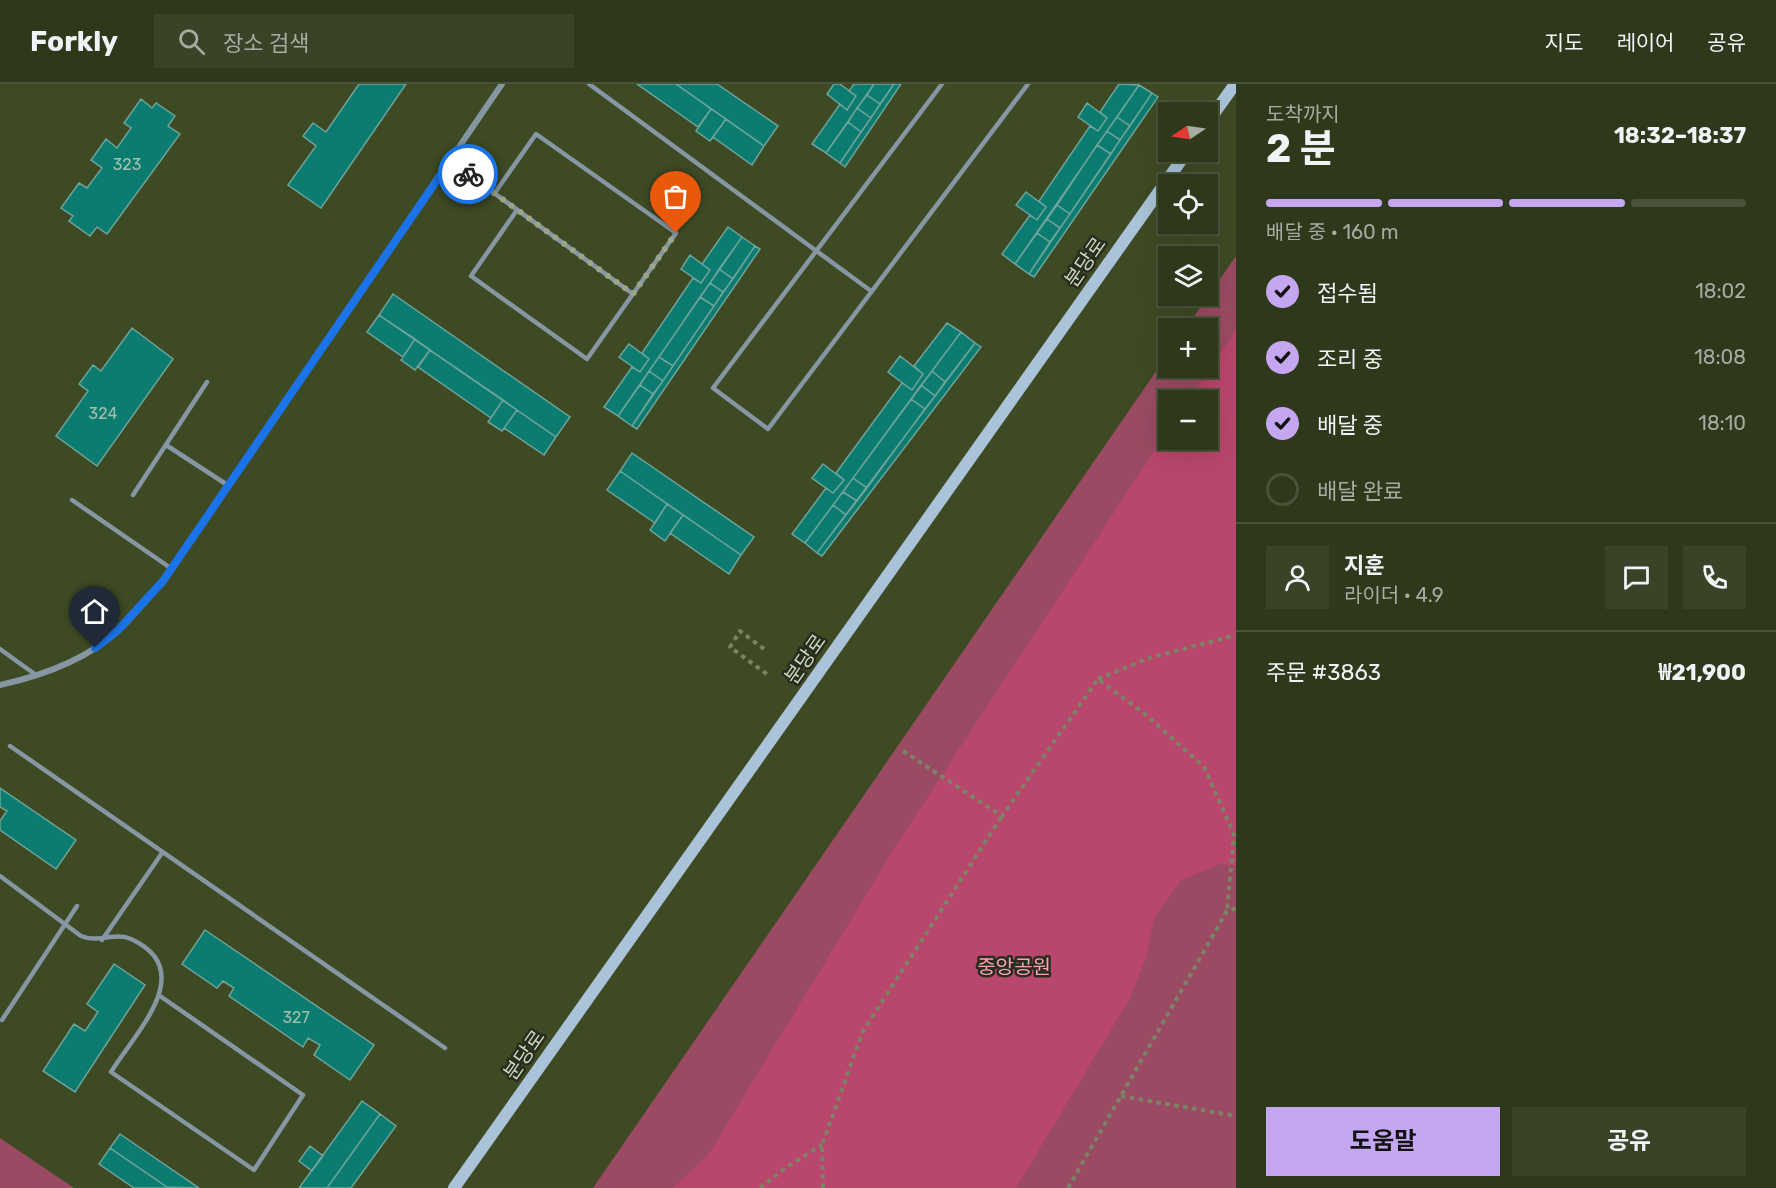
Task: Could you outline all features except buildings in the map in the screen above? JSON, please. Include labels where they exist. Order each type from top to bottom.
[{"type":"main road","points":[[1218,107],[1234,84]]},
{"type":"main road","name":"분당로","points":[[454,1188],[1180,162]]},
{"type":"street","points":[[0,686],[64,664],[95,648],[118,630],[172,569],[502,84]]},
{"type":"lane","points":[[589,84],[871,291]]},
{"type":"lane","points":[[942,84],[713,388],[768,429],[1028,84]]},
{"type":"lane","points":[[494,194],[536,134],[676,233],[586,359],[471,276],[517,210]]},
{"type":"lane","points":[[450,161],[633,294]]},
{"type":"lane","points":[[471,202],[483,185]]},
{"type":"lane","points":[[133,495],[207,382]]},
{"type":"lane","points":[[166,445],[229,486]]},
{"type":"lane","points":[[72,500],[172,569]]},
{"type":"lane","points":[[0,649],[36,675]]},
{"type":"lane","points":[[10,746],[162,854],[445,1048]]},
{"type":"lane","points":[[102,940],[162,854]]},
{"type":"lane","points":[[0,876],[65,924],[90,939],[130,938],[151,953],[161,965],[164,981],[160,996],[111,1072],[254,1170],[303,1095],[160,996]]},
{"type":"lane","points":[[2,1020],[77,906]]},
{"type":"path","points":[[765,649],[740,631],[730,647],[768,675]]},
{"type":"path","points":[[823,1188],[822,1145],[863,1031],[1002,816],[1098,679],[1149,658],[1236,635]]},
{"type":"path","points":[[1068,1188],[1227,911],[1234,834],[1204,767],[1145,714],[1098,679]]},
{"type":"path","points":[[903,751],[1002,816]]},
{"type":"path","points":[[1227,911],[1236,908]]},
{"type":"path","points":[[1121,1096],[1236,1116]]},
{"type":"path","points":[[760,1188],[785,1168],[822,1145]]},
{"type":"green space","name":"중앙공원","points":[[1236,256],[1236,1188],[593,1188],[1158,369],[1158,378],[1218,378],[1218,318],[1193,318],[1201,306],[1218,306],[1218,282]]},
{"type":"green space","name":"중앙공원","points":[[1236,330],[1236,866],[1220,864],[1181,880],[1154,918],[1146,957],[1130,998],[1016,1188],[673,1188],[709,1154],[895,847],[1158,445],[1158,450],[1218,450],[1218,390],[1196,390],[1204,378],[1218,378],[1218,357]]},
{"type":"green space","points":[[0,1138],[74,1188],[0,1188]]},
{"type":"way so far","points":[[468,174],[633,294],[676,233]]},
{"type":"route","points":[[95,648],[118,630],[163,581],[450,161],[468,174]]}]
